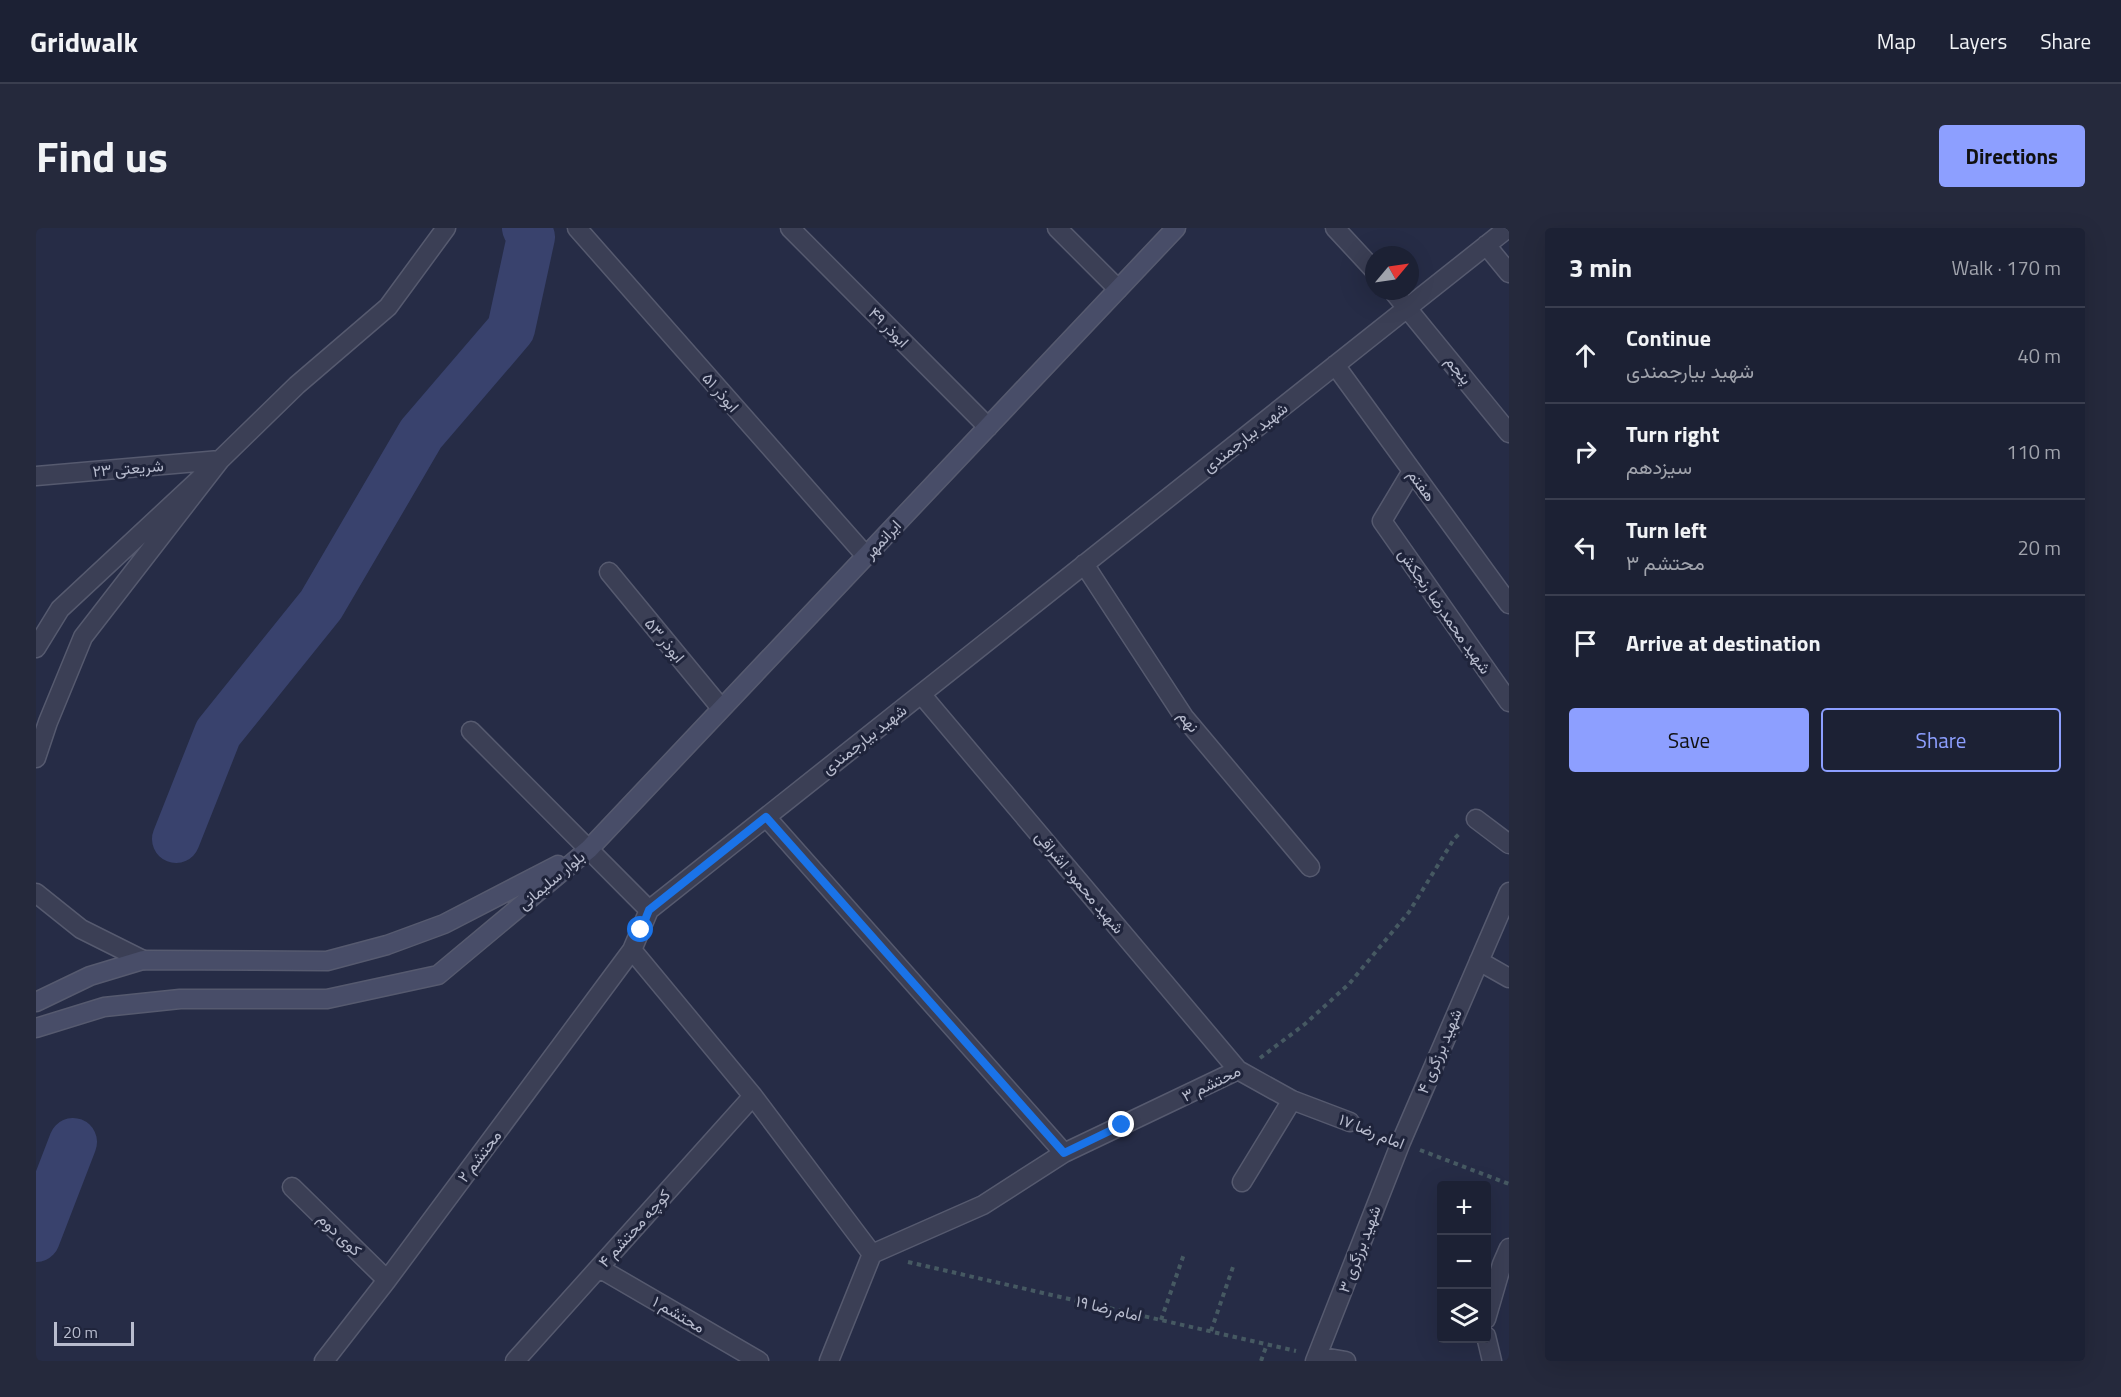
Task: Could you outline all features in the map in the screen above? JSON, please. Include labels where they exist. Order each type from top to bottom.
[{"type":"main road","name":"ایرانمهر","points":[[588,849],[1176,228]]},
{"type":"main road","name":"بلوار سلیمانی","points":[[36,1002],[90,976],[143,960],[327,962],[387,945],[444,924],[588,849]]},
{"type":"main road","name":"بلوار سلیمانی","points":[[36,1028],[104,1007],[180,999],[327,999],[438,975],[588,849]]},
{"type":"street","points":[[36,648],[60,609],[297,385],[388,307],[446,228]]},
{"type":"street","name":"ابوذر ۵۱","points":[[577,228],[866,556]]},
{"type":"street","name":"ابوذر ۴۹","points":[[790,228],[988,427]]},
{"type":"street","points":[[1057,228],[1118,289]]},
{"type":"street","points":[[1335,228],[1365,260]]},
{"type":"street","name":"شهید بیارجمندی","points":[[632,950],[649,910],[1508,228]]},
{"type":"street","points":[[1486,245],[1509,273]]},
{"type":"street","name":"پنجم","points":[[1401,300],[1509,433]]},
{"type":"street","name":"هفتم","points":[[1335,365],[1509,604]]},
{"type":"street","points":[[36,758],[48,722],[83,637],[219,460]]},
{"type":"street","name":"شریعتی ۲۳","points":[[36,476],[219,460]]},
{"type":"street","name":"شهید محمدرضا رنجکش","points":[[1412,471],[1382,520],[1509,702]]},
{"type":"street","name":"نهم","points":[[1084,564],[1184,717],[1310,867]]},
{"type":"street","name":"۵۳ ابوذر","points":[[609,572],[721,708]]},
{"type":"street","name":"شهید محمود اشراقی","points":[[921,694],[1238,1070]]},
{"type":"street","points":[[471,731],[649,910]]},
{"type":"street","points":[[766,817],[1064,1153]]},
{"type":"street","points":[[1476,819],[1509,844]]},
{"type":"street","name":"۴ شهید برزگری","points":[[1401,1142],[1509,892]]},
{"type":"street","points":[[36,893],[81,929],[143,960]]},
{"type":"street","points":[[632,950],[753,1096],[872,1254],[829,1361]]},
{"type":"street","name":"۲ محتشم","points":[[324,1361],[387,1280],[632,950]]},
{"type":"street","points":[[1479,961],[1509,978]]},
{"type":"street","name":"امام رضا ۱۷","points":[[1238,1070],[1292,1100],[1350,1122]]},
{"type":"street","name":"محتشم ۳","points":[[872,1254],[983,1205],[1064,1153],[1238,1070]]},
{"type":"street","name":"کوچه محتشم ۴","points":[[514,1361],[753,1096]]},
{"type":"street","points":[[1242,1182],[1292,1100]]},
{"type":"street","name":"۳ شهید برزگری","points":[[1316,1358],[1401,1142]]},
{"type":"street","name":"کوی دوم","points":[[292,1188],[387,1280]]},
{"type":"street","points":[[1491,1302],[1509,1248]]},
{"type":"street","name":"محتشم ۱","points":[[599,1268],[759,1361]]},
{"type":"street","points":[[1488,1343],[1492,1361]]},
{"type":"street","points":[[1316,1358],[1346,1361]]},
{"type":"path","name":"محتشم ۳","points":[[1238,1070],[1265,1056],[1349,984],[1409,912],[1454,839],[1476,819]]},
{"type":"path","name":"امام رضا ۱۷","points":[[1401,1142],[1509,1184]]},
{"type":"path","name":"امام رضا ۱۹","points":[[872,1254],[1267,1344],[1316,1358]]},
{"type":"path","points":[[1161,1320],[1184,1254]]},
{"type":"path","points":[[1211,1331],[1234,1264]]},
{"type":"path","points":[[1261,1361],[1267,1344]]},
{"type":"waterway","points":[[176,839],[218,733],[321,605],[421,434],[511,329],[531,237],[526,228]]},
{"type":"waterway","points":[[36,1238],[73,1142]]},
{"type":"route","points":[[641,930],[649,910],[766,817],[1064,1153],[1122,1125]]}]
